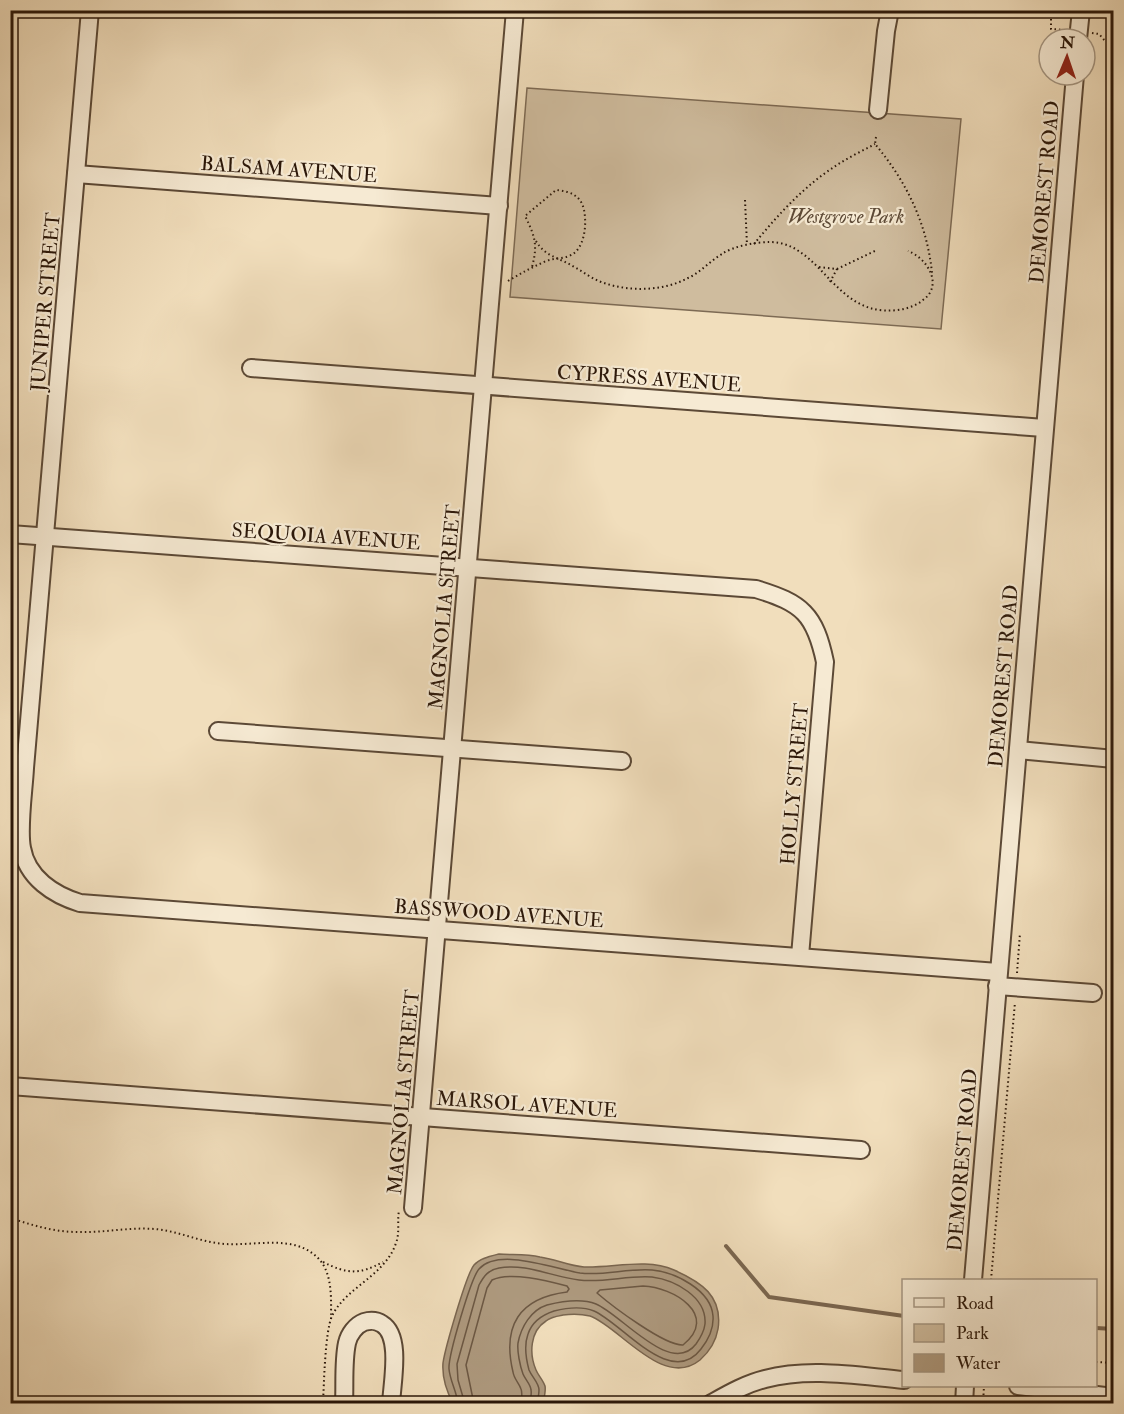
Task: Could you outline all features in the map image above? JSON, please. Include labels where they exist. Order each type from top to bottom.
[{"type":"street","name":"JUNIPER STREET","points":[[22,848],[25,768],[90,10]]},
{"type":"street","name":"MAGNOLIA STREET","points":[[413,1208],[515,10]]},
{"type":"street","points":[[878,110],[890,10]]},
{"type":"street","points":[[1079,27],[1081,10]]},
{"type":"street","name":"DEMOREST ROAD","points":[[974,1279],[1074,87]]},
{"type":"street","name":"BALSAM AVENUE","points":[[76,174],[499,207]]},
{"type":"street","name":"CYPRESS AVENUE","points":[[250,368],[1044,428]]},
{"type":"street","name":"SEQUOIA AVENUE","points":[[10,534],[756,589],[786,598],[810,618]]},
{"type":"street","name":"HOLLY STREET","points":[[800,956],[825,662],[820,637],[810,618]]},
{"type":"street","points":[[218,731],[622,761]]},
{"type":"street","points":[[1018,750],[1113,759]]},
{"type":"street","name":"BASSWOOD AVENUE","points":[[22,848],[27,862],[44,886],[61,897],[80,903],[800,956],[998,979],[1016,987],[1093,993]]},
{"type":"street","name":"MARSOL AVENUE","points":[[10,1086],[861,1150]]},
{"type":"street","points":[[344,1404],[347,1342],[351,1332],[358,1324],[368,1320],[387,1326],[392,1335],[394,1345],[390,1404]]},
{"type":"street","points":[[710,1404],[736,1389],[755,1382],[797,1373],[902,1380]]},
{"type":"street","points":[[964,1387],[964,1404]]},
{"type":"street","points":[[1025,1387],[1103,1398]]},
{"type":"path","points":[[1051,10],[1051,27]]},
{"type":"path","points":[[508,281],[532,267],[558,258],[571,256],[580,248],[585,231],[584,209],[578,197],[569,191],[556,190],[525,216],[536,241],[541,250],[549,255],[558,258],[604,283],[626,288],[649,289],[672,286],[690,278],[724,252],[747,245],[771,242],[798,250],[817,266],[830,282],[850,298],[870,308],[889,311],[910,307],[924,300],[931,288],[930,255],[913,201],[898,173],[875,144],[876,137]]},
{"type":"path","points":[[754,244],[777,216],[816,181],[834,167],[875,144]]},
{"type":"path","points":[[745,200],[747,245]]},
{"type":"path","points":[[532,267],[537,251],[536,241]]},
{"type":"path","points":[[817,266],[837,269],[877,250]]},
{"type":"path","points":[[908,251],[926,261],[932,274]]},
{"type":"path","points":[[830,282],[837,269]]},
{"type":"path","points":[[991,1279],[1020,933]]},
{"type":"path","points":[[331,1319],[340,1304],[368,1280],[385,1261],[397,1240],[398,1211],[413,1208]]},
{"type":"path","points":[[10,1218],[63,1231],[157,1229],[225,1244],[294,1245],[304,1248],[343,1271],[368,1270],[385,1261]]},
{"type":"path","points":[[321,1260],[329,1280],[331,1319],[323,1404]]},
{"type":"path","points":[[1097,1362],[1113,1363]]},
{"type":"path","points":[[983,1404],[984,1387]]},
{"type":"green space","name":"Westgrove Park","points":[[527,88],[961,119],[941,329],[510,297]]},
{"type":"water","points":[[499,1254],[535,1256],[584,1267],[641,1264],[663,1266],[674,1270],[701,1285],[713,1299],[719,1317],[716,1338],[700,1360],[686,1367],[671,1367],[642,1353],[602,1322],[590,1316],[573,1314],[556,1316],[541,1325],[532,1343],[534,1364],[545,1386],[543,1403],[453,1403],[445,1384],[443,1363],[456,1312],[474,1265],[482,1259]]},
{"type":"waterway","points":[[726,1246],[769,1297],[902,1316]]},
{"type":"waterway","points":[[1097,1328],[1114,1329]]}]
